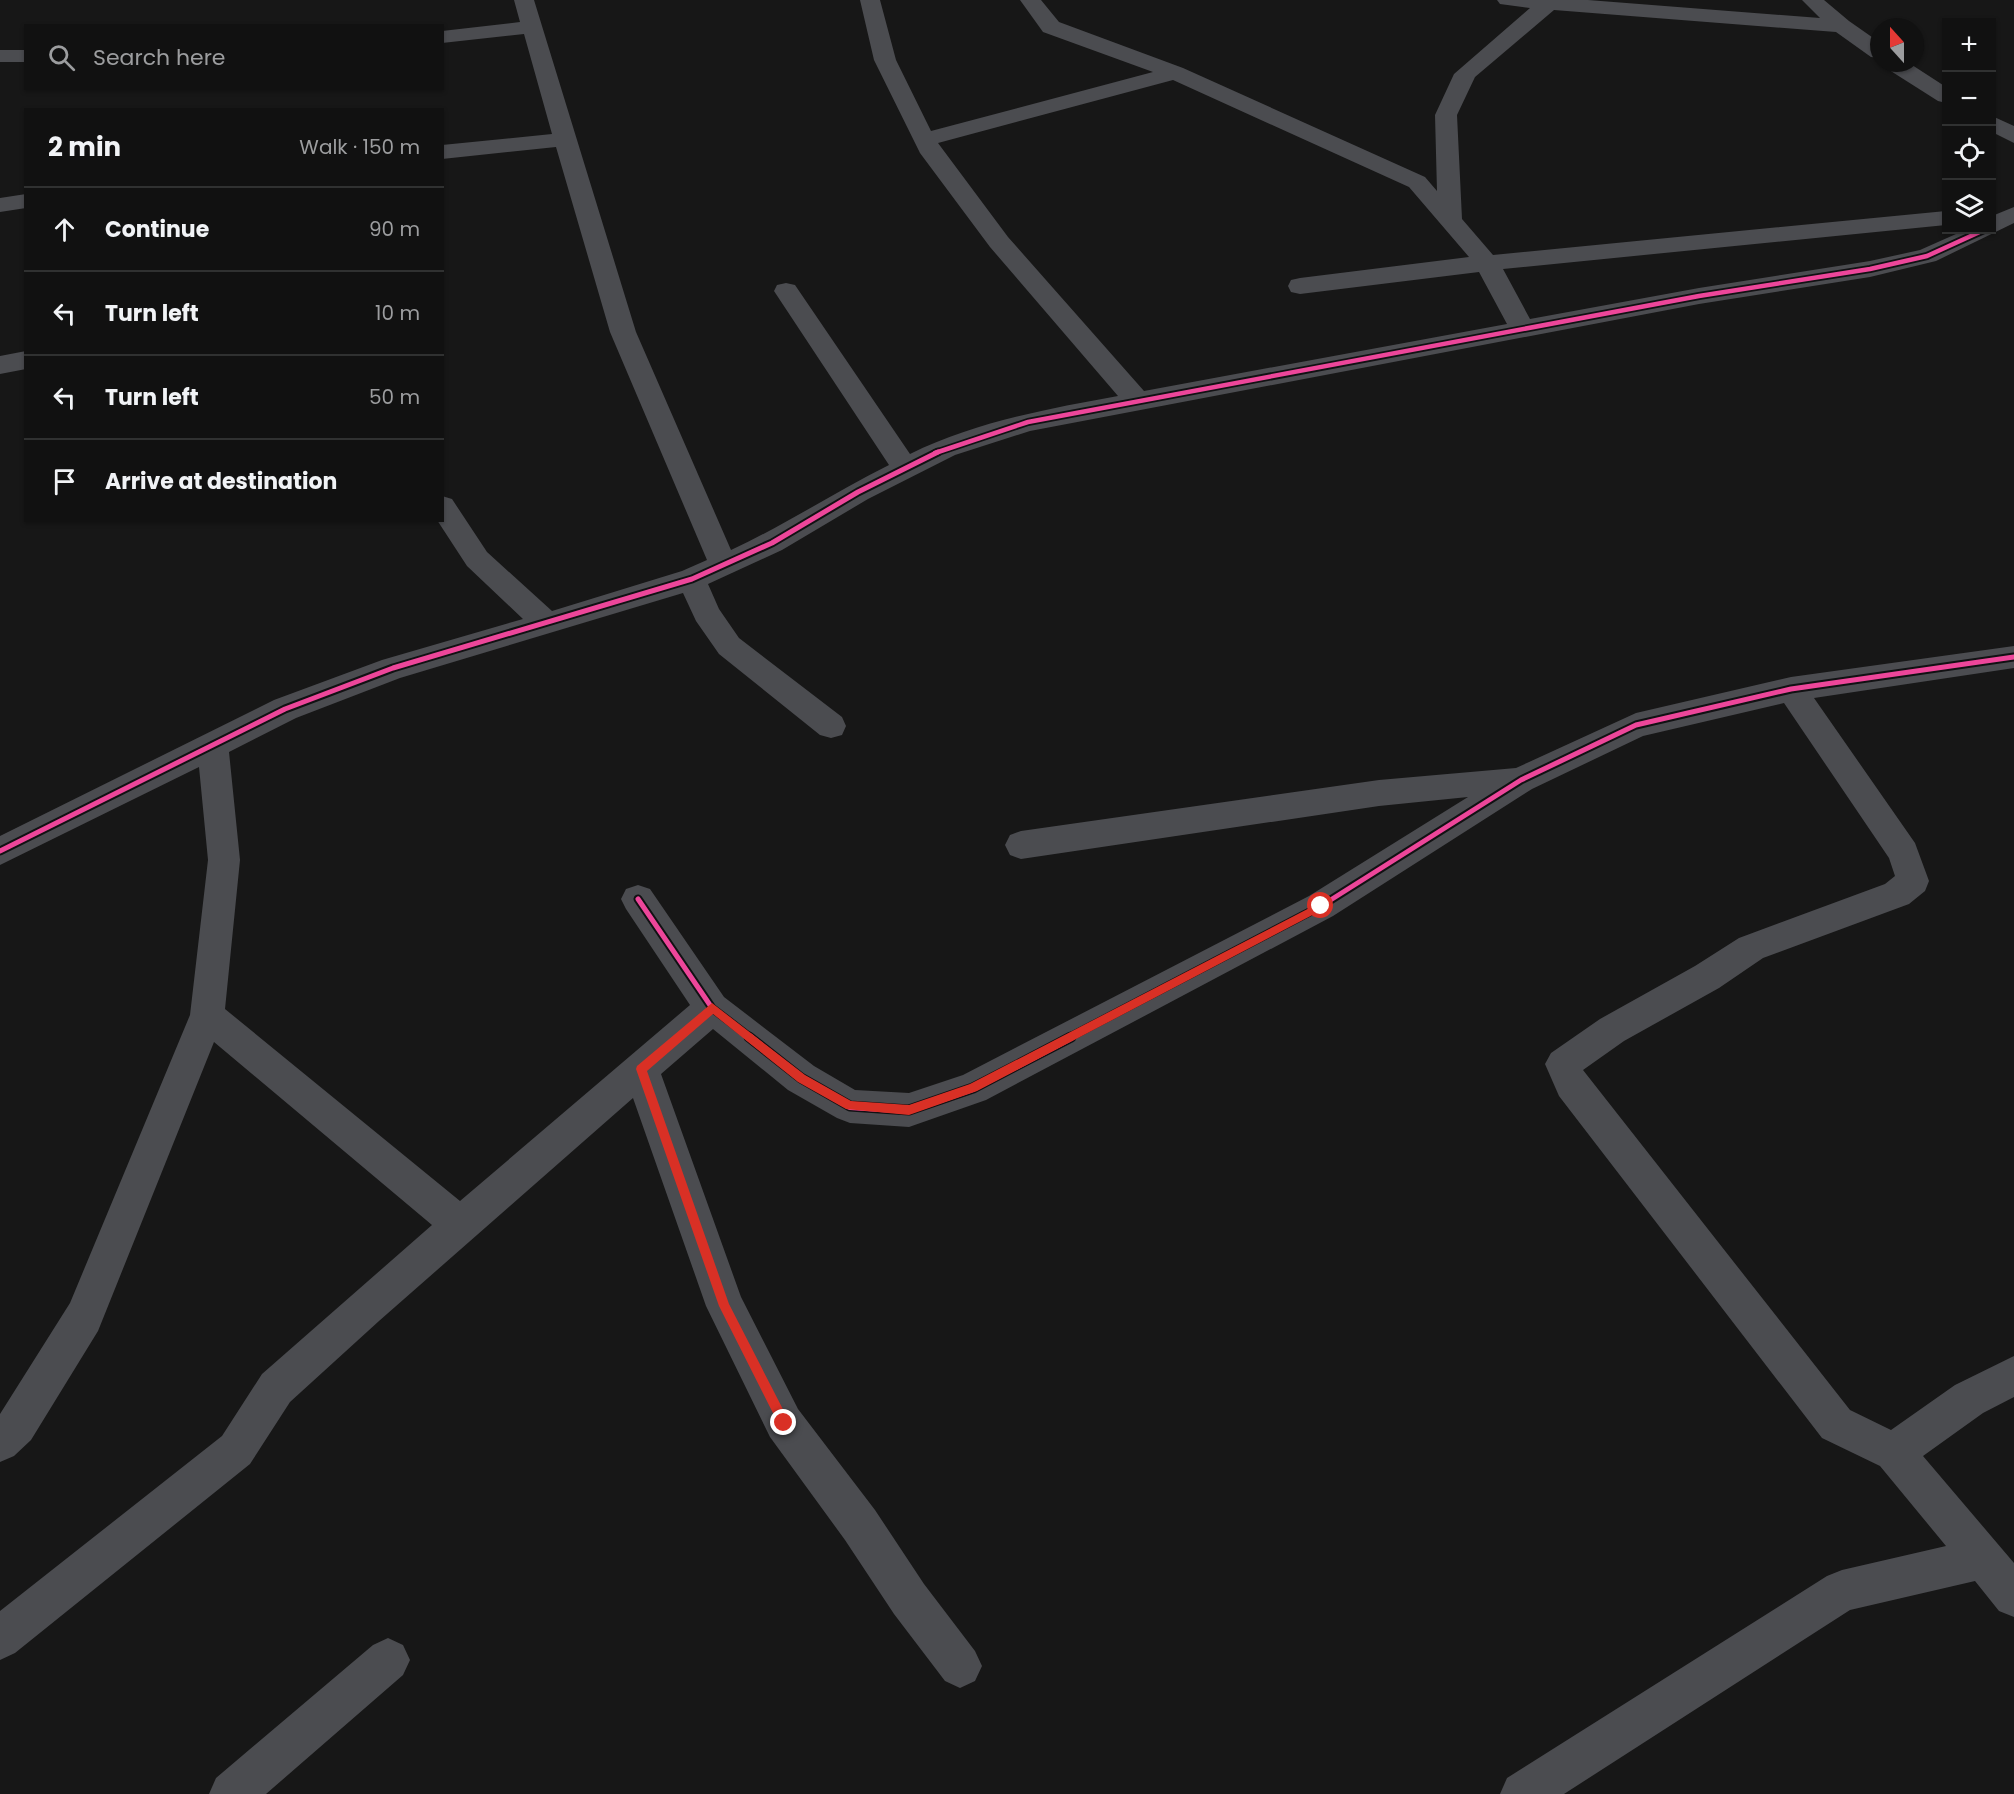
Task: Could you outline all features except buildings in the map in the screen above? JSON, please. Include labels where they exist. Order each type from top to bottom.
[{"type":"street","points":[[524,0],[623,332],[723,565]]},
{"type":"street","points":[[870,0],[885,60],[931,153],[999,242],[1138,402]]},
{"type":"street","points":[[1030,0],[1051,27],[1175,73],[1417,182],[1487,262],[1522,329]]},
{"type":"street","points":[[1507,0],[1841,26]]},
{"type":"street","points":[[1812,0],[1841,26],[1870,46]]},
{"type":"street","points":[[1450,218],[1446,115],[1465,74],[1548,4]]},
{"type":"street","points":[[444,37],[532,27]]},
{"type":"street","points":[[0,56],[24,56]]},
{"type":"street","points":[[1908,72],[1942,93]]},
{"type":"street","points":[[924,140],[1175,73]]},
{"type":"street","points":[[1996,125],[2014,136]]},
{"type":"street","points":[[444,152],[566,139]]},
{"type":"street","points":[[0,205],[24,201]]},
{"type":"street","points":[[1996,214],[2014,212]]},
{"type":"street","points":[[1996,223],[2014,212]]},
{"type":"street","points":[[1300,286],[1487,262],[1942,218]]},
{"type":"street","points":[[0,851],[285,709],[393,668],[692,579],[772,543],[858,492],[945,448],[1028,422],[1700,296],[1870,269],[1927,256],[1975,234]]},
{"type":"street","points":[[786,291],[905,468]]},
{"type":"street","points":[[0,366],[24,360]]},
{"type":"street","points":[[444,509],[477,558],[547,624]]},
{"type":"street","points":[[692,579],[706,614],[729,646],[831,726]]},
{"type":"street","points":[[638,899],[712,1008],[801,1078],[850,1106],[909,1110],[973,1088],[1321,906],[1521,780],[1636,725],[1791,689],[2014,657]]},
{"type":"street","points":[[1791,689],[1904,854],[1913,881],[1897,894],[1751,948],[1707,977],[1612,1029],[1563,1064],[1572,1084],[1836,1424],[1894,1452],[2014,1596]]},
{"type":"street","points":[[0,1442],[17,1426],[84,1317],[207,1015],[224,860],[213,746]]},
{"type":"street","points":[[1021,844],[1379,793],[1521,780]]},
{"type":"street","points":[[0,1638],[236,1450],[276,1388],[460,1225],[712,1008]]},
{"type":"street","points":[[207,1015],[460,1225]]},
{"type":"street","points":[[641,1069],[725,1306],[784,1423],[860,1525],[909,1599],[960,1666]]},
{"type":"street","points":[[1894,1452],[1969,1399],[2014,1376]]},
{"type":"street","points":[[1522,1794],[1842,1591],[1981,1559]]},
{"type":"street","points":[[232,1794],[388,1660]]},
{"type":"cycle path","points":[[0,851],[285,709],[393,668],[692,579],[772,543],[858,492],[945,448],[1028,422],[1699,296],[1870,269],[1927,256],[1975,234]]},
{"type":"cycle path","points":[[638,899],[712,1008],[801,1078],[850,1106],[909,1110],[973,1088],[1321,906],[1521,780],[1636,725],[1791,689],[2014,657]]},
{"type":"route","points":[[784,1423],[725,1306],[641,1069],[712,1008],[801,1078],[850,1106],[909,1110],[973,1088],[1321,906]]}]
